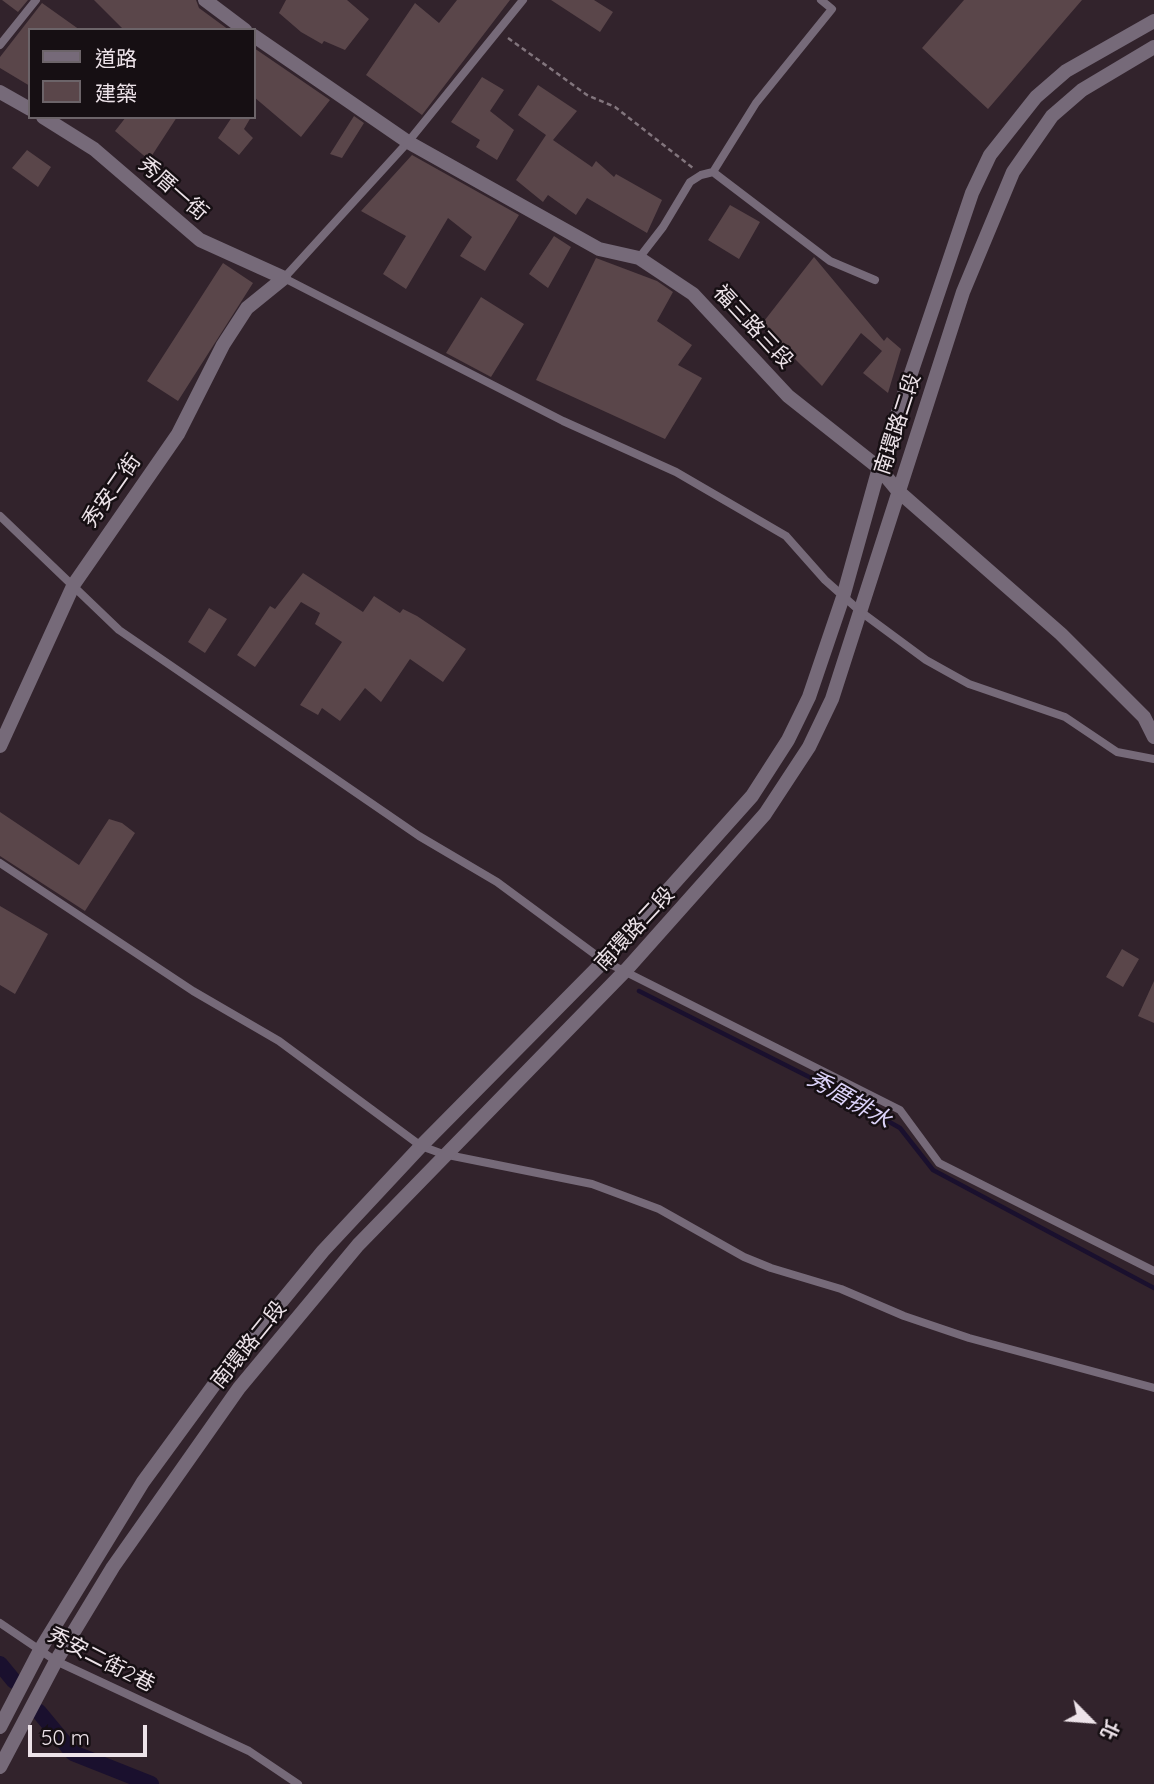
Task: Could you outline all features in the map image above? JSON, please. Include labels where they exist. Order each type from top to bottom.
[{"type":"street","points":[[205,0],[242,28]]},
{"type":"street","name":"南環路二段","points":[[0,1727],[40,1650],[143,1482],[222,1374],[324,1251],[421,1146],[604,961],[752,796],[788,740],[809,697],[843,597],[879,468],[972,193],[990,155],[1036,97],[1066,71],[1154,21]]},
{"type":"street","name":"福三路三段","points":[[256,37],[408,142],[599,249],[639,258],[693,294],[788,396],[879,468],[898,491],[1061,634],[1144,717],[1154,737]]},
{"type":"street","name":"南環路二段","points":[[0,1767],[56,1661],[113,1567],[239,1388],[358,1245],[443,1154],[624,972],[765,814],[809,747],[832,699],[964,292],[1013,172],[1052,116],[1083,90],[1154,47]]},
{"type":"street","points":[[0,92],[28,108]]},
{"type":"street","name":"秀厝一街","points":[[46,119],[94,149],[200,240],[284,278]]},
{"type":"street","name":"秀安二街","points":[[0,746],[74,584],[178,434],[223,345],[247,308],[284,278]]},
{"type":"lane","points":[[0,45],[36,0]]},
{"type":"lane","points":[[523,0],[408,142],[284,278],[563,421],[676,472],[786,536],[843,597],[861,612],[926,660],[969,684],[1065,717],[1117,752],[1154,759]]},
{"type":"lane","points":[[713,172],[756,103],[832,9],[821,0]]},
{"type":"lane","points":[[639,258],[663,227],[690,182],[701,174],[713,172],[830,261],[875,280]]},
{"type":"lane","points":[[0,516],[74,584],[119,631],[419,836],[497,882],[604,961],[900,1110],[939,1163],[1154,1271]]},
{"type":"lane","points":[[0,863],[193,991],[278,1041],[421,1146],[443,1154],[592,1184],[659,1209],[744,1257],[771,1268],[841,1289],[904,1316],[969,1338],[1154,1388]]},
{"type":"lane","name":"秀安二街2巷","points":[[0,1623],[56,1661],[249,1751],[299,1784]]},
{"type":"path","points":[[498,31],[555,75],[587,96],[615,107],[651,132],[701,174]]},
{"type":"building","points":[[2,0],[28,0],[18,12]]},
{"type":"building","points":[[94,0],[196,0],[199,8],[226,28],[122,28]]},
{"type":"building","points":[[286,0],[347,0],[369,19],[345,50],[324,41],[322,44],[301,32],[279,13]]},
{"type":"building","points":[[457,0],[510,0],[422,115],[366,75],[415,3],[439,23]]},
{"type":"building","points":[[551,0],[594,0],[613,12],[600,32]]},
{"type":"building","points":[[964,0],[1082,0],[988,109],[922,48]]},
{"type":"building","points":[[42,3],[77,28],[28,28],[28,85],[0,68],[0,57]]},
{"type":"building","points":[[256,49],[330,100],[301,137],[256,99]]},
{"type":"building","points":[[482,77],[504,90],[490,111],[514,130],[497,160],[476,147],[480,140],[451,122]]},
{"type":"building","points":[[538,85],[577,111],[553,140],[592,167],[596,161],[614,177],[616,174],[662,200],[647,233],[587,198],[576,215],[548,195],[543,202],[516,180],[546,135],[518,115]]},
{"type":"building","points":[[354,116],[364,123],[342,158],[330,154]]},
{"type":"building","points":[[124,119],[176,119],[149,160],[115,131]]},
{"type":"building","points":[[231,119],[250,119],[244,129],[253,138],[239,155],[218,138]]},
{"type":"building","points":[[27,150],[51,167],[38,187],[12,168]]},
{"type":"building","points":[[412,155],[519,215],[485,271],[460,256],[472,237],[448,218],[406,289],[383,274],[406,236],[361,211]]},
{"type":"building","points":[[730,205],[760,222],[739,259],[708,240]]},
{"type":"building","points":[[554,236],[571,247],[548,288],[529,274]]},
{"type":"building","points":[[814,257],[884,341],[887,337],[901,349],[888,393],[863,373],[882,351],[861,333],[822,386],[761,325]]},
{"type":"building","points":[[596,258],[657,281],[673,292],[657,321],[692,345],[678,365],[702,378],[665,439],[536,380]]},
{"type":"building","points":[[223,263],[253,283],[178,401],[147,381]]},
{"type":"building","points":[[481,297],[524,324],[491,377],[446,353]]},
{"type":"building","points":[[303,573],[363,612],[374,596],[400,613],[403,609],[417,616],[466,649],[443,682],[410,659],[381,702],[365,688],[340,721],[322,708],[318,715],[300,705],[342,642],[315,624],[320,613],[301,602],[255,667],[237,655],[270,606],[275,609]]},
{"type":"building","points":[[209,608],[227,619],[205,653],[188,642]]},
{"type":"building","points":[[0,812],[79,865],[109,819],[122,823],[135,833],[85,911],[0,856]]},
{"type":"building","points":[[0,906],[48,934],[15,994],[0,985]]},
{"type":"building","points":[[1122,949],[1139,959],[1123,987],[1106,977]]},
{"type":"building","points":[[1154,981],[1154,1023],[1138,1016]]},
{"type":"waterway","name":"秀厝排水","points":[[639,991],[819,1082],[900,1128],[933,1170],[1154,1288]]},
{"type":"waterway","points":[[0,1664],[14,1681]]},
{"type":"waterway","points":[[39,1712],[73,1753],[151,1784]]}]
